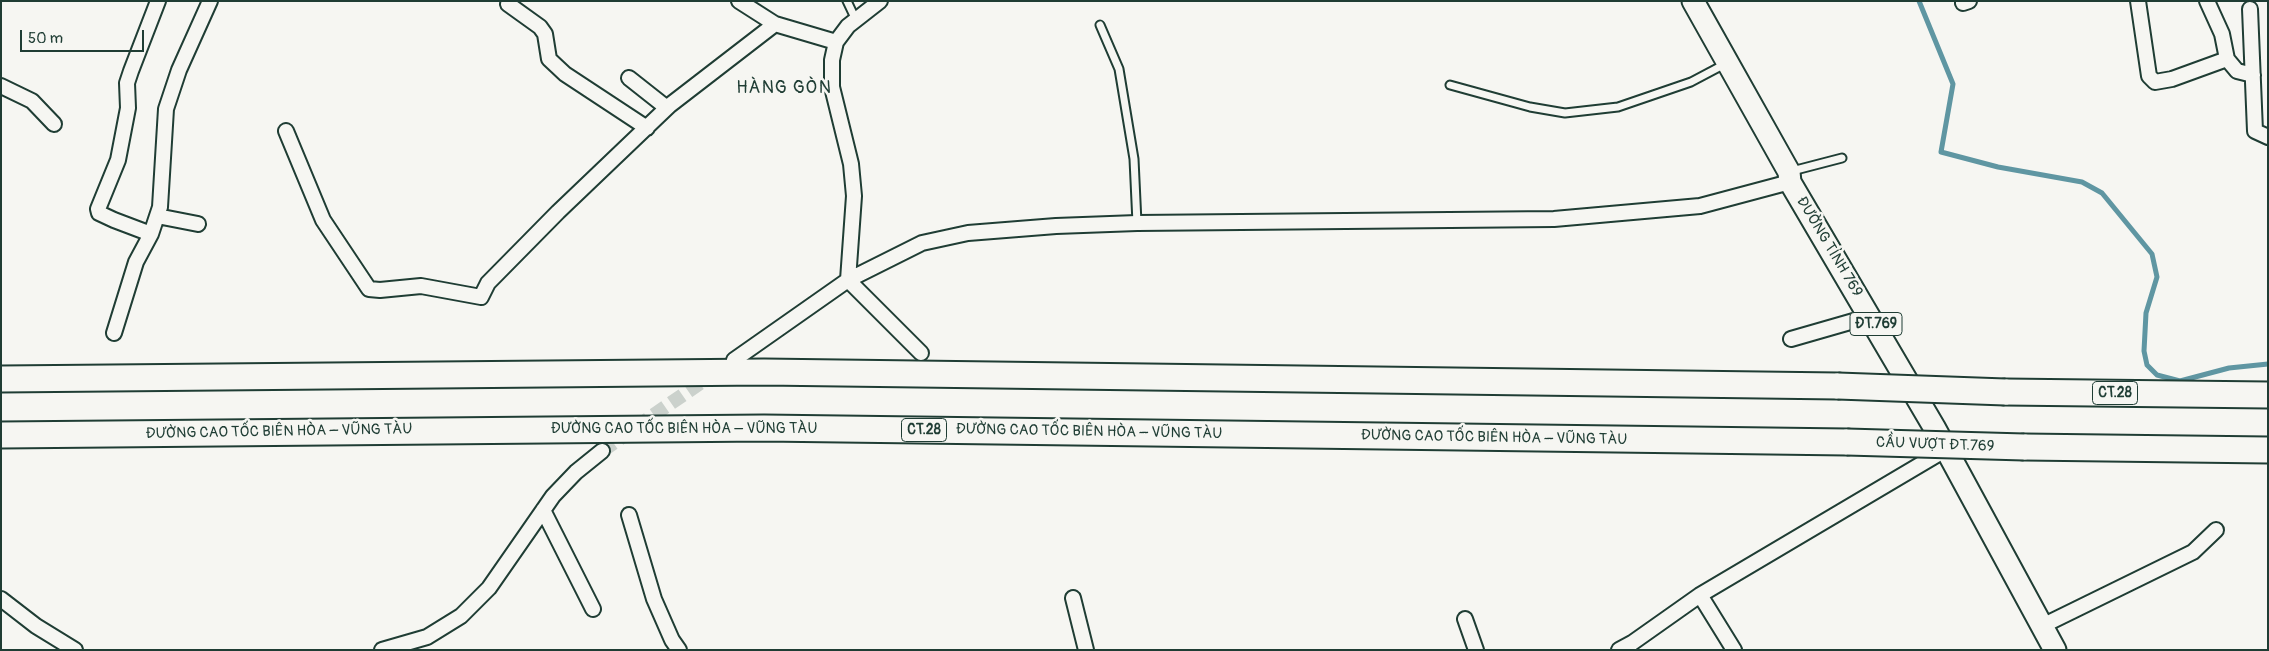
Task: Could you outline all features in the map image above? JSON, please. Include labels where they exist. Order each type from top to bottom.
[{"type":"highway","name":"CT.28","points":[[1,379],[764,372],[1838,386],[2005,392],[2268,394]]},
{"type":"highway","name":"ĐƯỜNG CAO TỐC BIÊN HÒA – VŨNG TÀU","points":[[1,435],[764,428],[1847,442]]},
{"type":"highway","name":"CẦU VƯỢT ĐT.769","points":[[1847,442],[2024,448],[2268,450]]},
{"type":"main road","name":"ĐƯỜNG TỈNH 769","points":[[1693,1],[1728,62],[1789,177],[1871,316],[2055,650]]},
{"type":"street","points":[[148,233],[99,213],[98,209],[118,160],[128,108],[127,83],[158,1]]},
{"type":"street","points":[[114,333],[136,262],[148,233],[158,216],[166,109],[179,70],[210,1]]},
{"type":"street","points":[[739,1],[775,24],[836,42]]},
{"type":"street","points":[[880,1],[856,21],[836,42],[832,60],[832,87],[851,164],[854,196],[848,280],[921,353]]},
{"type":"street","points":[[2138,1],[2149,76],[2155,82],[2172,79],[2227,59]]},
{"type":"street","points":[[2207,1],[2222,34],[2227,59],[2237,71],[2253,75]]},
{"type":"street","points":[[508,4],[540,26],[545,34],[549,59],[565,74],[647,128]]},
{"type":"street","points":[[2250,9],[2255,131],[2268,137]]},
{"type":"street","points":[[286,131],[323,220],[369,289],[421,286],[481,297],[488,283],[558,212],[667,108],[775,24]]},
{"type":"street","points":[[629,78],[667,108]]},
{"type":"street","points":[[1,86],[32,101],[54,124]]},
{"type":"street","points":[[734,360],[848,280],[922,243],[968,233],[1056,226],[1137,223],[1554,219],[1700,206],[1789,177]]},
{"type":"street","points":[[158,216],[198,224]]},
{"type":"street","points":[[1791,339],[1871,316]]},
{"type":"street","points":[[1619,650],[1632,643],[1700,595],[1945,450]]},
{"type":"street","points":[[382,650],[427,637],[461,616],[489,588],[543,510],[576,472],[602,452]]},
{"type":"street","points":[[543,510],[593,609]]},
{"type":"street","points":[[629,515],[654,599],[672,640],[679,650]]},
{"type":"street","points":[[2042,626],[2193,552],[2216,530]]},
{"type":"street","points":[[1700,595],[1734,650]]},
{"type":"street","points":[[1,598],[36,626],[75,650]]},
{"type":"street","points":[[1073,598],[1086,650]]},
{"type":"street","points":[[1466,618],[1476,650]]},
{"type":"lane","points":[[847,1],[856,21]]},
{"type":"lane","points":[[1100,25],[1119,69],[1134,159],[1137,223]]},
{"type":"lane","points":[[1450,85],[1530,107],[1565,113],[1618,107],[1691,82],[1728,62]]},
{"type":"lane","points":[[1789,177],[1842,158]]},
{"type":"waterway","points":[[1919,1],[1953,84],[1941,152],[1998,167],[2082,182],[2102,193],[2152,254],[2157,277],[2146,313],[2144,351],[2147,365],[2157,375],[2180,381],[2229,368],[2268,364]]},
{"type":"tunnel","points":[[602,451],[713,374]]},
{"type":"district","name":"HÀNG GÒN","points":[[784,88]]}]
